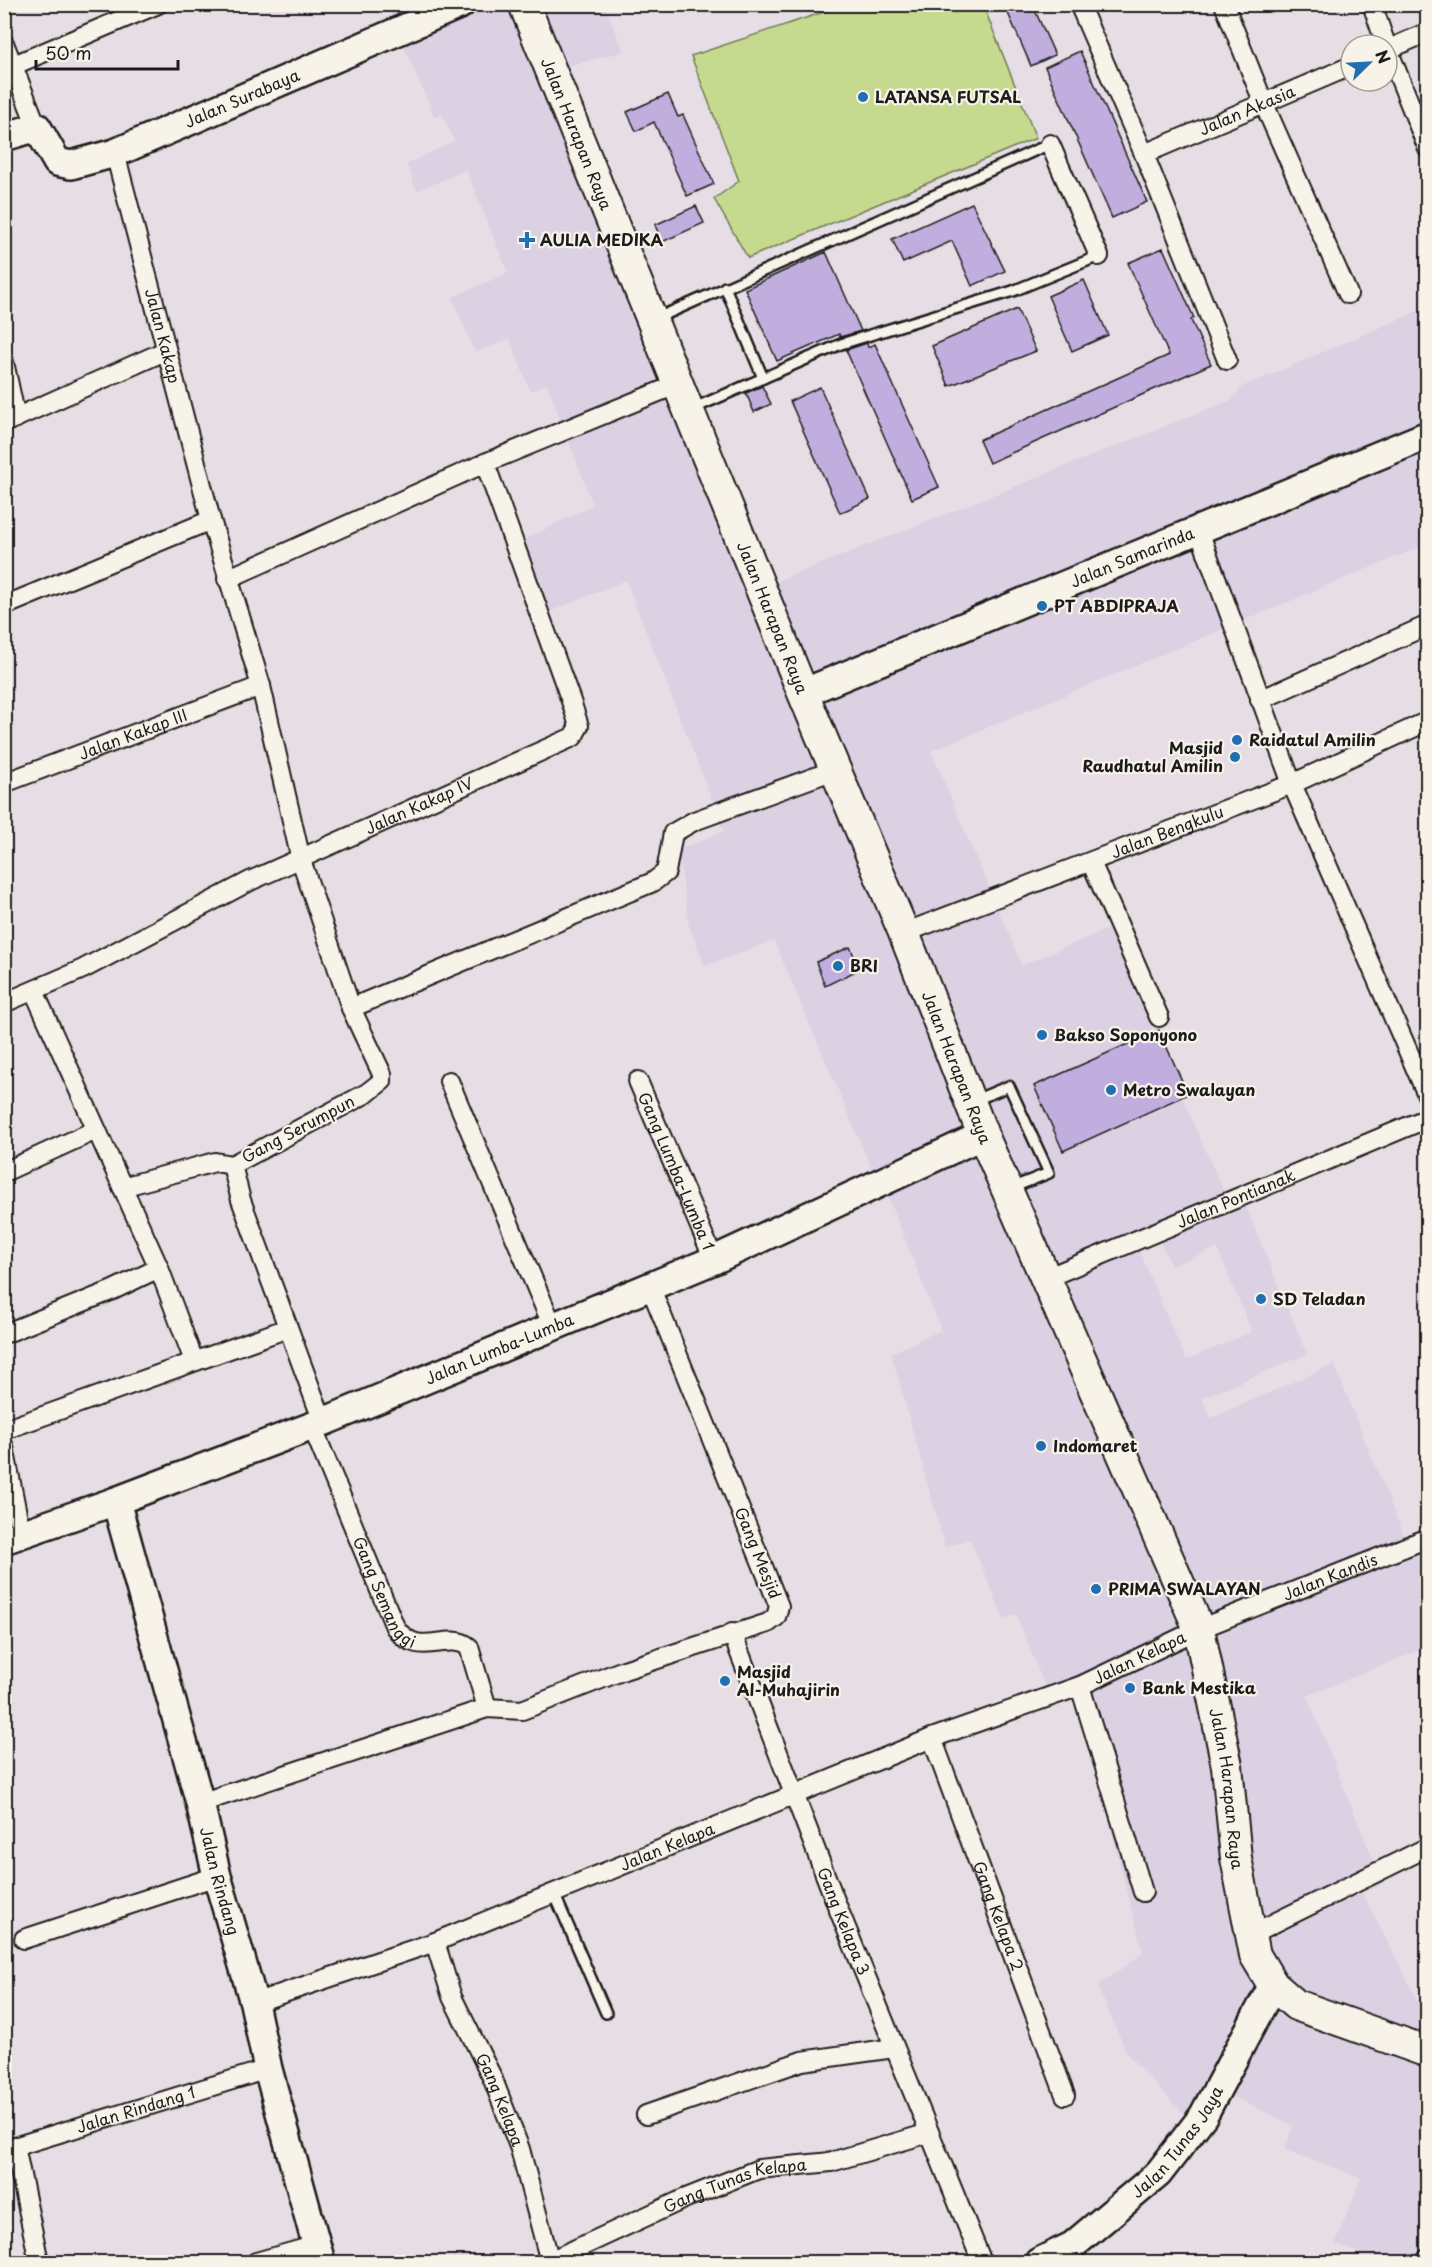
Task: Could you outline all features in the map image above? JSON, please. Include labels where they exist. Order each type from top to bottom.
[{"type":"main road","name":"Jalan Harapan Raya","points":[[524,4],[803,693],[837,769],[904,933],[1006,1190],[1199,1629],[1227,1766],[1236,1858],[1255,1955],[1273,1985],[1296,2005],[1428,2052]]},
{"type":"street","points":[[14,65],[158,4]]},
{"type":"street","name":"Jalan Surabaya","points":[[4,43],[37,127],[57,162],[71,165],[115,153],[461,4]]},
{"type":"street","points":[[1079,4],[1144,154],[1227,360]]},
{"type":"street","points":[[1224,4],[1264,104],[1348,294]]},
{"type":"street","points":[[1372,4],[1382,33]]},
{"type":"street","points":[[1399,44],[1428,33]]},
{"type":"street","name":"Jalan Akasia","points":[[1144,154],[1339,71]]},
{"type":"street","points":[[1399,78],[1428,149]]},
{"type":"street","points":[[4,137],[37,127]]},
{"type":"street","points":[[1050,144],[1099,256]]},
{"type":"street","name":"Jalan Kakap","points":[[115,153],[165,351],[227,579],[261,686],[301,860],[351,1008]]},
{"type":"street","points":[[4,362],[10,420],[165,351]]},
{"type":"street","points":[[227,579],[485,463],[684,397]]},
{"type":"street","name":"Jalan Samarinda","points":[[803,693],[1428,435]]},
{"type":"street","name":"Jalan Kakap IV","points":[[4,1003],[82,969],[250,881],[573,737],[579,726],[485,463]]},
{"type":"street","points":[[4,606],[211,520]]},
{"type":"street","points":[[1199,531],[1292,784],[1428,1097]]},
{"type":"street","points":[[1260,700],[1428,625]]},
{"type":"street","name":"Jalan Kakap III","points":[[4,783],[261,686]]},
{"type":"street","name":"Jalan Bengkulu","points":[[904,933],[1292,784],[1428,722]]},
{"type":"street","points":[[351,1008],[653,882],[666,872],[673,833],[694,821],[837,769]]},
{"type":"street","points":[[1091,861],[1159,1017]]},
{"type":"street","points":[[34,991],[159,1268],[194,1361]]},
{"type":"street","name":"Gang Serumpun","points":[[317,1424],[288,1328],[241,1200],[232,1165],[366,1093],[382,1081],[382,1074],[351,1008]]},
{"type":"street","points":[[449,1081],[553,1327]]},
{"type":"street","name":"Gang Lumba-Lumba 1","points":[[638,1081],[714,1260]]},
{"type":"street","name":"Jalan Pontianak","points":[[1044,1279],[1428,1118]]},
{"type":"street","points":[[4,1172],[96,1130]]},
{"type":"street","name":"Jalan Lumba-Lumba","points":[[13,1537],[116,1501],[317,1424],[650,1287],[714,1260],[984,1135]]},
{"type":"street","points":[[122,1187],[215,1162],[232,1165]]},
{"type":"street","points":[[4,1334],[159,1268]]},
{"type":"street","name":"Gang Mesjid","points":[[650,1287],[779,1606],[776,1617],[768,1623],[732,1633]]},
{"type":"street","points":[[4,1430],[288,1328]]},
{"type":"street","name":"Gang Semanggi","points":[[317,1424],[395,1627],[403,1639],[417,1644],[460,1643],[469,1647],[487,1708]]},
{"type":"street","points":[[4,1447],[13,1537]]},
{"type":"street","name":"Jalan Rindang","points":[[116,1501],[200,1803],[217,1876],[254,2003],[268,2068],[319,2254]]},
{"type":"street","name":"Jalan Kandis","points":[[1199,1629],[1428,1538]]},
{"type":"street","name":"Jalan Kelapa","points":[[254,2003],[435,1942],[932,1738],[1080,1686],[1199,1629]]},
{"type":"street","points":[[200,1803],[487,1708],[522,1710],[624,1670],[732,1633],[794,1794]]},
{"type":"street","name":"Jalan Kelapa","points":[[1080,1686],[1143,1892]]},
{"type":"street","name":"Gang Kelapa 2","points":[[932,1738],[1065,2095]]},
{"type":"street","name":"Gang Kelapa 3","points":[[794,1794],[894,2048],[982,2262]]},
{"type":"street","points":[[1250,1935],[1428,1847]]},
{"type":"street","points":[[24,1939],[217,1876]]},
{"type":"street","name":"Gang Kelapa","points":[[435,1942],[452,1997],[492,2077],[520,2149],[550,2262]]},
{"type":"street","name":"Jalan Tunas Jaya","points":[[1041,2262],[1072,2246],[1158,2174],[1203,2116],[1273,1985]]},
{"type":"street","points":[[646,2115],[802,2061],[894,2048]]},
{"type":"street","name":"Jalan Rindang 1","points":[[10,2148],[268,2068]]},
{"type":"street","name":"Gang Tunas Kelapa","points":[[550,2262],[686,2198],[759,2169],[831,2162],[929,2133]]},
{"type":"street","points":[[10,2148],[39,2262]]},
{"type":"street","points":[[256,2262],[319,2254]]},
{"type":"street","points":[[1425,2262],[1428,2258]]},
{"type":"lane","points":[[651,321],[1050,144]]},
{"type":"lane","points":[[684,397],[763,378],[841,344],[1013,291],[1099,256]]},
{"type":"lane","points":[[725,287],[763,378]]},
{"type":"lane","points":[[970,1102],[1009,1086],[1048,1173],[1006,1190]]},
{"type":"lane","points":[[554,1893],[606,2013]]},
{"type":"shaded area","points":[[386,5],[604,5],[624,51],[561,68],[770,584],[1231,400],[1242,387],[1427,307],[1427,544],[931,751],[1022,965],[1108,929],[1230,1206],[1137,1246],[1186,1360],[1252,1332],[1217,1248],[1171,1266],[1160,1241],[1245,1205],[1307,1354],[1202,1398],[1211,1418],[1334,1364],[1405,1539],[1427,1530],[1427,1647],[1307,1696],[1383,1884],[1362,1892],[1427,2019],[1427,2244],[1422,2241],[1414,2262],[1384,2262],[1335,2244],[1361,2178],[1285,2150],[1293,2126],[1209,2085],[1189,2120],[1128,2055],[1097,1986],[1143,1953],[1077,1697],[1052,1705],[1016,1614],[1004,1619],[970,1539],[945,1547],[891,1353],[941,1330],[891,1204],[876,1179],[774,941],[705,966],[689,925],[678,850],[724,831],[626,580],[542,615],[515,544],[593,505],[547,384],[530,391],[510,339],[475,353],[452,297],[508,273],[466,170],[417,191],[406,164],[454,141],[442,114],[435,118]]},
{"type":"green space","name":"LATANSA FUTSAL","points":[[848,4],[983,5],[1036,138],[748,258],[714,199],[739,181],[691,56]]},
{"type":"building","points":[[1004,4],[1032,4],[1055,55],[1031,66]]},
{"type":"building","points":[[1080,51],[1147,202],[1112,218],[1045,67]]},
{"type":"building","points":[[668,94],[678,117],[683,115],[714,184],[687,196],[654,122],[636,131],[627,112]]},
{"type":"building","points":[[972,203],[1005,271],[972,286],[952,241],[903,263],[892,239]]},
{"type":"building","points":[[696,206],[704,223],[662,242],[655,225]]},
{"type":"building","points":[[1163,248],[1194,318],[1191,320],[1211,364],[989,463],[979,440],[1169,355],[1128,263]]},
{"type":"building","points":[[826,252],[861,331],[840,337],[839,334],[777,361],[745,289]]},
{"type":"building","points":[[1084,280],[1108,335],[1072,351],[1048,296]]},
{"type":"building","points":[[1017,309],[1036,351],[949,386],[932,346]]},
{"type":"building","points":[[867,343],[868,347],[875,344],[939,487],[912,499],[846,350]]},
{"type":"building","points":[[762,386],[771,404],[754,412],[746,393]]},
{"type":"building","points":[[820,387],[870,499],[840,513],[790,401]]},
{"type":"building","name":"BRI","points":[[850,947],[860,969],[825,986],[816,962]]},
{"type":"building","name":"Metro Swalayan","points":[[1159,1030],[1188,1094],[1063,1151],[1034,1086]]},
{"type":"place","name":"LATANSA FUTSAL","points":[[863,97]]},
{"type":"place","name":"AULIA MEDIKA","points":[[527,240]]},
{"type":"place","name":"PT ABDIPRAJA","points":[[1042,606]]},
{"type":"place","name":"Raidatul Amilin","points":[[1237,740]]},
{"type":"place","name":"Masjid Raudhatul Amilin","points":[[1235,757]]},
{"type":"place","name":"BRI","points":[[838,966]]},
{"type":"place","name":"Bakso Soponyono","points":[[1042,1035]]},
{"type":"place","name":"Metro Swalayan","points":[[1111,1090]]},
{"type":"place","name":"SD Teladan","points":[[1261,1299]]},
{"type":"place","name":"Indomaret","points":[[1041,1446]]},
{"type":"place","name":"PRIMA SWALAYAN","points":[[1096,1589]]},
{"type":"place","name":"Masjid Al-Muhajirin","points":[[725,1681]]},
{"type":"place","name":"Bank Mestika","points":[[1130,1688]]}]
